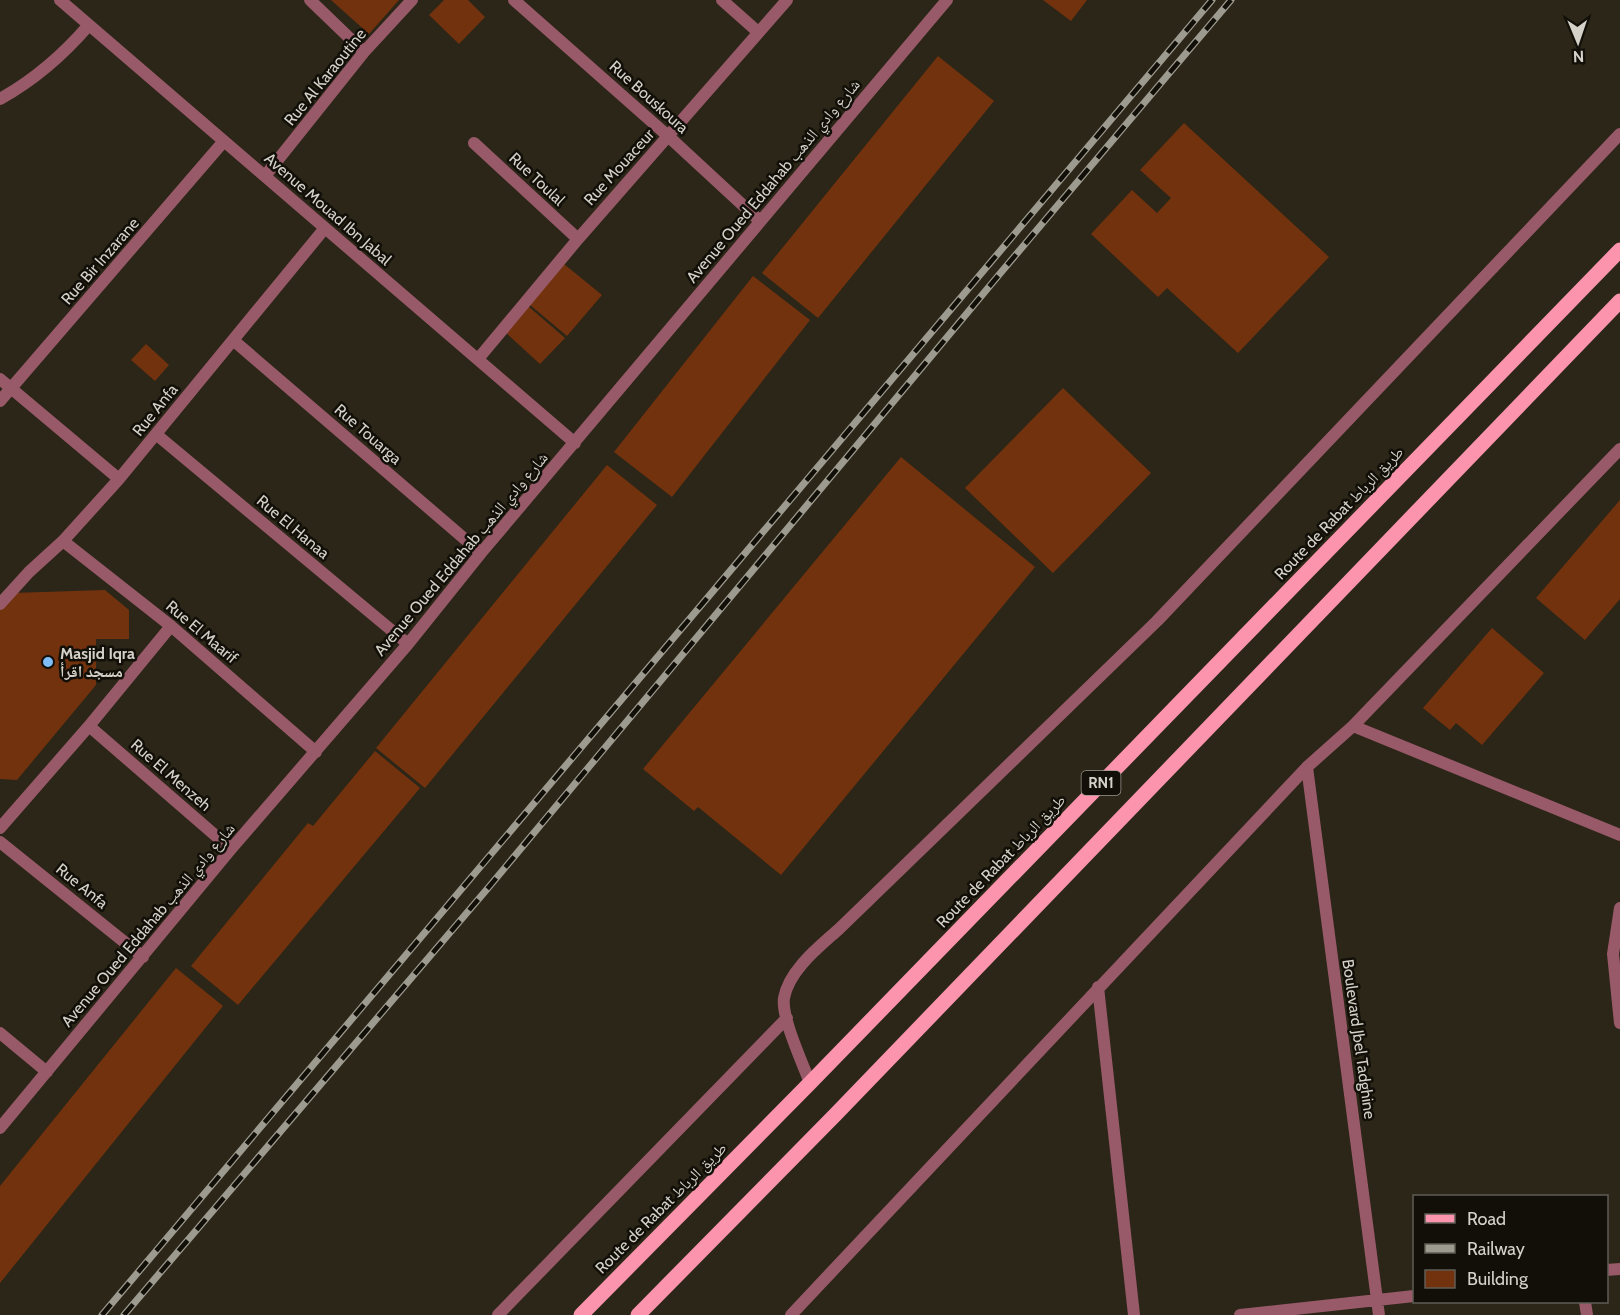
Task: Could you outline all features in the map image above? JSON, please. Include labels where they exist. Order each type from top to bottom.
[{"type":"main road","name":"Route de Rabat طريق الرباط","points":[[580,1315],[810,1083],[1620,250]]},
{"type":"main road","name":"RN1","points":[[638,1315],[861,1088],[1620,301]]},
{"type":"street","points":[[310,0],[364,52]]},
{"type":"street","name":"Rue Al Karaoutine","points":[[265,176],[364,52],[412,0]]},
{"type":"street","name":"Rue Bouskoura","points":[[514,0],[760,221]]},
{"type":"street","points":[[722,0],[758,32]]},
{"type":"street","name":"Rue Mouaceur","points":[[478,359],[578,238],[787,0]]},
{"type":"street","name":"Avenue Oued Eddahab شارع وادي الذهب","points":[[0,1128],[231,849],[408,644],[481,553],[945,1]]},
{"type":"street","name":"Avenue Mouad Ibn Jabal","points":[[65,2],[88,26],[575,442]]},
{"type":"street","points":[[0,99],[46,68],[88,26]]},
{"type":"street","points":[[810,1083],[787,1018],[784,999],[792,977],[816,949],[1157,621],[1620,134]]},
{"type":"street","name":"Rue Bir Inzarane","points":[[0,401],[224,141]]},
{"type":"street","name":"Rue Toulal","points":[[474,143],[578,238]]},
{"type":"street","name":"Rue Anfa","points":[[0,604],[63,541],[119,479],[325,228]]},
{"type":"street","name":"Rue Touarga","points":[[233,340],[481,553]]},
{"type":"street","points":[[0,379],[119,479]]},
{"type":"street","name":"Rue El Hanaa","points":[[157,435],[408,644]]},
{"type":"street","points":[[791,1315],[1307,767],[1353,726],[1620,448]]},
{"type":"street","name":"Rue El Maarif","points":[[63,541],[171,626],[316,752]]},
{"type":"street","points":[[0,828],[89,726],[171,626]]},
{"type":"street","name":"Rue El Menzeh","points":[[89,726],[231,849]]},
{"type":"street","points":[[1353,726],[1620,835]]},
{"type":"street","name":"Boulevard Jbel Tadghine","points":[[1307,767],[1379,1315]]},
{"type":"street","name":"Rue Anfa","points":[[0,842],[143,957]]},
{"type":"street","points":[[1620,908],[1612,954],[1620,1023]]},
{"type":"street","points":[[1098,987],[1134,1315]]},
{"type":"street","points":[[498,1315],[787,1018]]},
{"type":"street","points":[[0,1033],[47,1072]]},
{"type":"street","points":[[1240,1315],[1413,1296]]},
{"type":"building","points":[[331,0],[399,0],[369,34]]},
{"type":"building","points":[[444,0],[468,0],[485,17],[459,44],[429,15]]},
{"type":"building","points":[[1043,0],[1087,0],[1071,21]]},
{"type":"building","points":[[938,56],[994,101],[818,318],[762,273]]},
{"type":"building","points":[[1184,123],[1329,257],[1238,353],[1167,288],[1158,297],[1091,234],[1132,190],[1157,213],[1171,198],[1140,170]]},
{"type":"building","points":[[564,264],[602,295],[567,336],[530,305]]},
{"type":"building","points":[[753,276],[810,320],[672,497],[614,452]]},
{"type":"building","points":[[528,306],[565,338],[540,364],[504,331]]},
{"type":"building","points":[[146,344],[169,365],[155,381],[131,360]]},
{"type":"building","points":[[1063,388],[1151,473],[1053,573],[965,488]]},
{"type":"building","points":[[901,457],[1035,567],[781,875],[698,807],[694,811],[643,769]]},
{"type":"building","points":[[607,465],[657,505],[425,788],[376,748]]},
{"type":"building","points":[[1620,500],[1620,599],[1585,640],[1536,598]]},
{"type":"building","name":"Masjid Iqra مسجد اقرأ","points":[[105,590],[129,610],[129,639],[96,639],[96,685],[17,780],[0,779],[0,607],[12,593]]},
{"type":"building","points":[[1492,628],[1544,673],[1482,745],[1456,723],[1450,730],[1423,708]]},
{"type":"building","points":[[375,751],[420,788],[238,1005],[191,966],[308,823],[313,826]]},
{"type":"building","points":[[176,968],[223,1006],[0,1283],[0,1186]]},
{"type":"railway","points":[[102,1315],[1212,0]]},
{"type":"railway","points":[[124,1315],[488,888],[1231,0]]},
{"type":"place","name":"Masjid Iqra مسجد اقرأ","points":[[48,662]]}]
